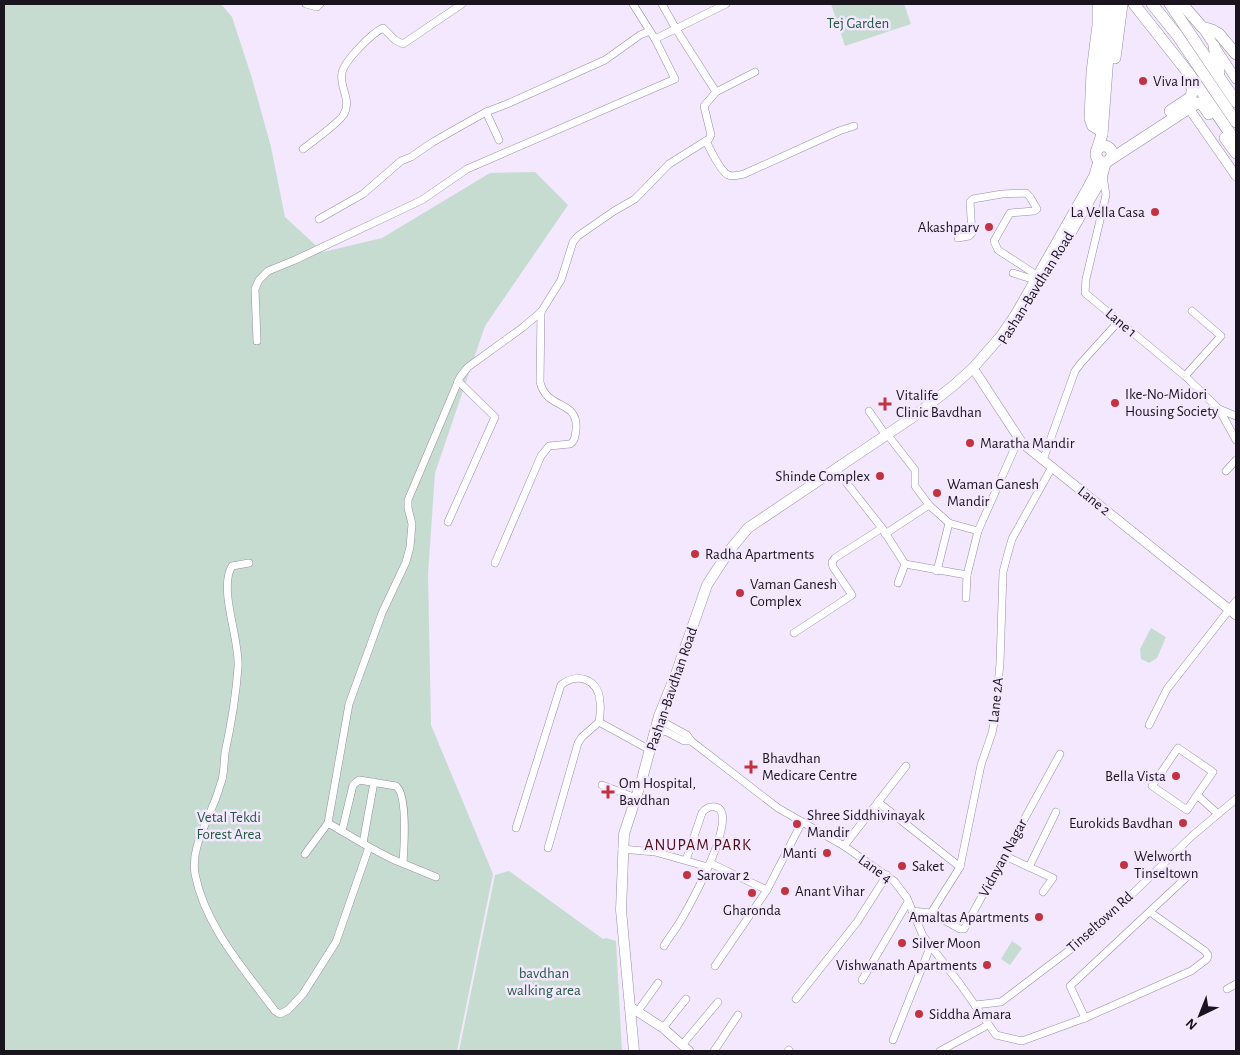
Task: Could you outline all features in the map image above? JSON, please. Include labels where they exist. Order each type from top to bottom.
[{"type":"main road","points":[[1147,4],[1232,121]]},
{"type":"main road","points":[[1152,4],[1178,34],[1232,121],[1236,132]]},
{"type":"main road","points":[[1170,4],[1236,102]]},
{"type":"main road","points":[[1182,4],[1202,28],[1219,34],[1234,51]]},
{"type":"main road","points":[[1116,7],[1190,75],[1236,142]]},
{"type":"main road","name":"Pashan-Bavdhan Road","points":[[634,1051],[634,1009],[621,910],[624,834],[658,719],[708,585],[729,551],[748,528],[818,480],[935,407],[1000,346],[1020,320],[1103,176],[1118,33],[1116,7]]},
{"type":"main road","name":"Pashan-Bavdhan Road","points":[[975,370],[1016,314],[1105,155],[1102,134],[1095,115],[1116,7]]},
{"type":"main road","points":[[1214,46],[1220,77]]},
{"type":"main road","points":[[1187,105],[1193,93],[1190,75]]},
{"type":"main road","points":[[1105,155],[1187,105],[1197,103],[1202,104],[1236,153]]},
{"type":"main road","name":"Pashan-Bavdhan Road","points":[[818,480],[826,479],[838,472],[888,436]]},
{"type":"street","points":[[306,4],[318,7],[320,4]]},
{"type":"street","points":[[303,149],[343,117],[348,106],[342,72],[368,38],[383,28],[395,40],[403,44],[462,4]]},
{"type":"street","points":[[256,341],[255,289],[259,280],[268,271],[422,200],[467,169],[675,78],[655,39],[633,4]]},
{"type":"street","points":[[662,4],[716,92]]},
{"type":"street","points":[[655,39],[726,4]]},
{"type":"street","points":[[1202,28],[1236,79]]},
{"type":"street","points":[[319,219],[363,194],[401,161],[411,157],[433,142],[486,112],[605,60],[640,35],[650,31]]},
{"type":"street","points":[[306,854],[328,823],[350,704],[382,613],[400,577],[408,554],[412,524],[408,500],[458,381],[468,367],[541,312],[561,280],[573,242],[578,236],[635,199],[669,164],[706,142],[710,136],[704,106],[716,92],[755,72]]},
{"type":"street","points":[[1187,105],[1236,176]]},
{"type":"street","points":[[486,112],[500,140]]},
{"type":"street","points":[[706,142],[724,172],[735,176],[744,174],[854,126]]},
{"type":"street","name":"Lane 1","points":[[1103,176],[1106,195],[1086,279],[1086,293],[1185,376],[1219,409],[1236,440]]},
{"type":"street","points":[[958,238],[969,236],[972,233],[970,202],[973,199],[1002,194],[1026,193],[1037,209],[1034,211],[1010,213],[994,244],[998,250],[1037,278]]},
{"type":"street","points":[[1013,272],[1037,278]]},
{"type":"street","points":[[1185,376],[1221,336],[1192,311]]},
{"type":"street","points":[[495,563],[541,456],[549,446],[570,444],[574,439],[575,417],[568,408],[548,398],[542,390],[540,382],[541,312]]},
{"type":"street","points":[[1043,460],[1075,372],[1119,320]]},
{"type":"street","name":"Lane 2","points":[[975,370],[1022,443],[1233,612]]},
{"type":"street","points":[[448,522],[495,418],[458,381]]},
{"type":"street","points":[[1219,409],[1236,416]]},
{"type":"street","points":[[869,411],[915,470],[915,486],[929,505],[949,524],[978,531]]},
{"type":"street","points":[[966,598],[967,575],[978,531],[1016,446]]},
{"type":"street","points":[[1226,471],[1236,460]]},
{"type":"street","name":"Lane 2A","points":[[931,913],[960,867],[981,765],[992,734],[1000,663],[1003,572],[1012,539],[1052,467]]},
{"type":"street","points":[[838,472],[883,531],[905,564],[967,575]]},
{"type":"street","points":[[794,633],[852,595],[833,567],[832,562],[835,558],[929,505]]},
{"type":"street","points":[[937,571],[949,524]]},
{"type":"street","points":[[249,563],[232,566],[228,578],[232,628],[238,649],[238,666],[231,728],[222,778],[214,804],[199,838],[195,871],[202,902],[210,920],[248,975],[275,1011],[280,1014],[288,1010],[303,994],[336,942],[366,845],[374,782]]},
{"type":"street","points":[[898,583],[905,564]]},
{"type":"street","points":[[1149,725],[1167,688],[1233,612],[1236,601]]},
{"type":"street","points":[[516,828],[561,685],[573,678],[583,678],[590,682],[597,690],[600,701],[599,722],[582,737],[578,744],[548,848]]},
{"type":"street","name":"Lane 4","points":[[658,719],[687,735],[691,741],[778,808],[844,846],[894,881],[908,902],[923,936],[988,1025]]},
{"type":"street","points":[[599,722],[650,750]]},
{"type":"street","name":"Lane 4","points":[[653,736],[664,731],[684,741],[691,741]]},
{"type":"street","points":[[1178,748],[1213,772],[1197,795],[1187,810],[1152,786],[1178,748]]},
{"type":"street","name":"Vidnyan Nagar","points":[[931,913],[960,929],[964,928],[1060,754]]},
{"type":"street","points":[[844,846],[906,766]]},
{"type":"street","points":[[342,831],[353,785],[359,780],[396,786],[400,790],[405,824],[403,863]]},
{"type":"street","points":[[602,785],[636,798]]},
{"type":"street","points":[[1197,795],[1218,814]]},
{"type":"street","name":"Tinseltown Rd","points":[[975,1005],[1001,1002],[1092,932],[1192,836],[1236,800]]},
{"type":"street","points":[[878,802],[960,867]]},
{"type":"street","points":[[664,946],[681,922],[709,865],[723,825],[723,813],[718,808],[712,806],[702,813],[686,860]]},
{"type":"street","points":[[1029,867],[1056,812]]},
{"type":"street","points":[[715,966],[767,890],[802,822]]},
{"type":"street","points":[[328,823],[366,845],[436,877]]},
{"type":"street","points":[[622,850],[655,852],[709,865],[767,890]]},
{"type":"street","points":[[1005,856],[1053,878],[1043,892]]},
{"type":"street","points":[[1086,1018],[1070,986],[1191,873]]},
{"type":"street","points":[[796,999],[858,920],[887,875]]},
{"type":"street","points":[[862,980],[908,902]]},
{"type":"street","points":[[912,911],[931,913]]},
{"type":"street","points":[[940,1051],[988,1025],[996,1035],[1022,1041],[1086,1018],[1191,972],[1207,959],[1206,951],[1150,912]]},
{"type":"street","points":[[893,1040],[931,945]]},
{"type":"street","points":[[658,983],[634,1009],[663,1028],[685,1048],[718,1002]]},
{"type":"street","points":[[1227,989],[1236,984]]},
{"type":"street","points":[[663,1028],[686,999]]},
{"type":"street","points":[[714,1051],[738,1015]]},
{"type":"green space","name":"Vetal Tekdi Forest Area","points":[[4,4],[221,4],[232,17],[251,75],[271,147],[285,217],[323,252],[382,238],[490,173],[535,172],[568,205],[485,326],[435,473],[428,574],[431,725],[493,874],[457,1051],[4,1051]]},
{"type":"green space","name":"Tej Garden","points":[[831,4],[904,4],[911,24],[845,46]]},
{"type":"green space","points":[[1151,628],[1166,637],[1157,658],[1149,663],[1141,659],[1140,649]]},
{"type":"green space","name":"bavdhan walking area","points":[[509,871],[603,939],[616,941],[622,1051],[459,1051],[495,875]]},
{"type":"green space","points":[[1012,941],[1022,948],[1010,965],[1001,959]]},
{"type":"place","name":"Viva Inn","points":[[1143,81]]},
{"type":"place","name":"La Vella Casa","points":[[1155,212]]},
{"type":"place","name":"Akashparv","points":[[989,227]]},
{"type":"place","name":"Ike-No-Midori Housing Society","points":[[1115,403]]},
{"type":"place","name":"Vitalife Clinic Bavdhan","points":[[885,404]]},
{"type":"place","name":"Maratha Mandir","points":[[970,443]]},
{"type":"place","name":"Shinde Complex","points":[[880,476]]},
{"type":"place","name":"Waman Ganesh Mandir","points":[[937,493]]},
{"type":"place","name":"Radha Apartments","points":[[695,554]]},
{"type":"place","name":"Vaman Ganesh Complex","points":[[740,593]]},
{"type":"place","name":"Bhavdhan Medicare Centre","points":[[751,767]]},
{"type":"place","name":"Bella Vista","points":[[1176,776]]},
{"type":"place","name":"Om Hospital, Bavdhan","points":[[608,792]]},
{"type":"place","name":"Eurokids Bavdhan","points":[[1183,823]]},
{"type":"place","name":"Shree Siddhivinayak Mandir","points":[[797,824]]},
{"type":"place","name":"Manti","points":[[827,853]]},
{"type":"place","name":"Welworth Tinseltown","points":[[1124,865]]},
{"type":"place","name":"Saket","points":[[902,866]]},
{"type":"place","name":"Sarovar 2","points":[[687,875]]},
{"type":"place","name":"Anant Vihar","points":[[785,891]]},
{"type":"place","name":"Gharonda","points":[[752,893]]},
{"type":"place","name":"Amaltas Apartments","points":[[1039,917]]},
{"type":"place","name":"Silver Moon","points":[[902,943]]},
{"type":"place","name":"Vishwanath Apartments","points":[[987,965]]},
{"type":"place","name":"Siddha Amara","points":[[919,1014]]},
{"type":"district","name":"ANUPAM PARK","points":[[698,845]]}]
